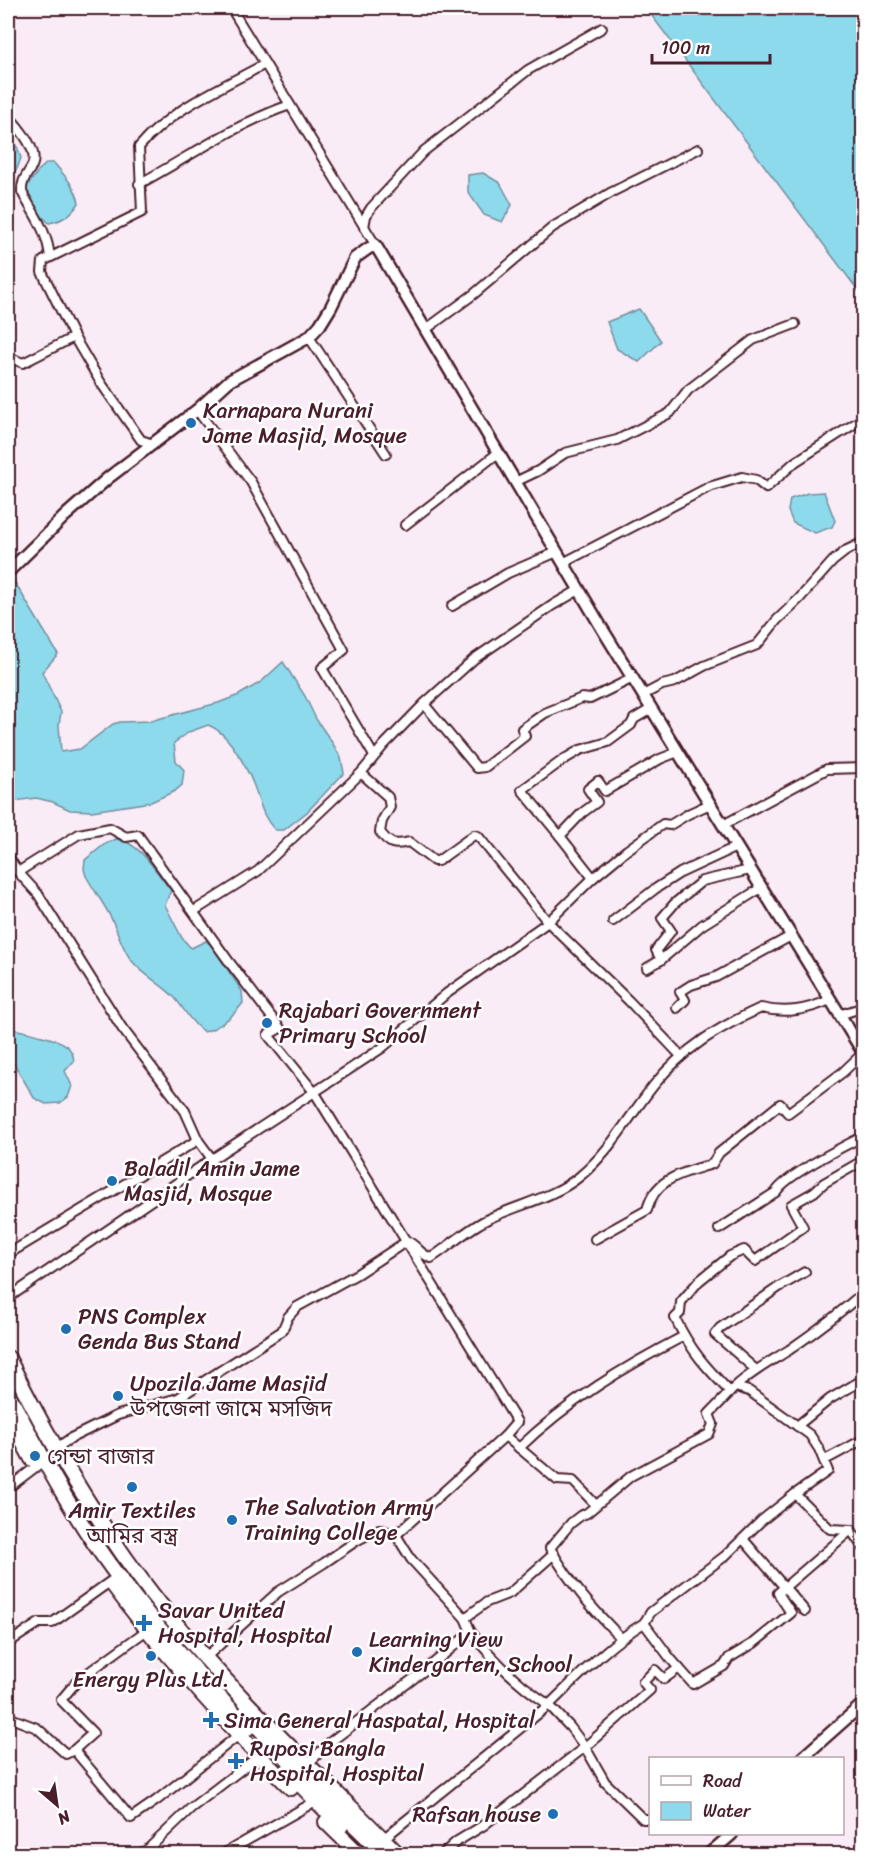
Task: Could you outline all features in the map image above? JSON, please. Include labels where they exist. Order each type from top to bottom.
[{"type":"highway","points":[[8,1358],[55,1449],[130,1564],[153,1595],[206,1657],[398,1854]]},
{"type":"highway","points":[[8,1377],[50,1455],[81,1506],[126,1573],[160,1617],[200,1664],[300,1772],[384,1854]]},
{"type":"highway","points":[[8,1394],[43,1460],[85,1528],[145,1611],[188,1664],[301,1786],[371,1854]]},
{"type":"highway","points":[[8,1414],[92,1555],[147,1630],[209,1702],[359,1854]]},
{"type":"street","points":[[231,8],[364,227],[556,552],[863,1054],[788,1113],[780,1104],[719,1154],[712,1164],[673,1176],[650,1198],[647,1210],[595,1239]]},
{"type":"street","points":[[364,227],[366,216],[371,208],[424,151],[528,70],[602,28]]},
{"type":"street","points":[[153,444],[141,440],[101,383],[74,338],[42,272],[43,261],[142,212],[140,147],[152,133],[180,110],[265,64]]},
{"type":"street","points":[[140,184],[238,128],[269,112],[290,105]]},
{"type":"street","points":[[8,115],[26,140],[34,156],[34,163],[21,185],[22,192],[45,232],[51,257]]},
{"type":"street","points":[[425,330],[474,294],[553,226],[612,192],[698,149]]},
{"type":"street","points":[[9,568],[108,478],[197,410],[229,381],[309,337],[331,307],[355,258],[375,246]]},
{"type":"street","points":[[515,482],[538,471],[566,453],[617,440],[670,412],[688,390],[753,340],[795,324]]},
{"type":"street","points":[[309,337],[386,454]]},
{"type":"street","points":[[8,357],[23,363],[74,338]]},
{"type":"street","points":[[197,410],[251,482],[344,650],[322,668],[374,756]]},
{"type":"street","points":[[563,563],[709,487],[742,477],[756,480],[766,488],[795,462],[860,421]]},
{"type":"street","points":[[405,525],[498,453]]},
{"type":"street","points":[[643,695],[662,685],[675,682],[704,666],[757,645],[777,620],[833,561],[847,550],[864,542]]},
{"type":"street","points":[[452,606],[508,573],[556,552]]},
{"type":"street","points":[[194,911],[258,871],[361,773],[374,756],[424,704],[474,659],[553,604],[579,590]]},
{"type":"street","points":[[424,704],[477,768],[485,767],[525,736],[522,729],[545,713],[582,698],[590,699],[633,678]]},
{"type":"street","points":[[593,878],[522,790],[580,750],[608,742],[631,725],[634,719],[651,709]]},
{"type":"street","points":[[560,836],[582,813],[597,802],[588,789],[598,781],[605,791],[660,759],[678,752]]},
{"type":"street","points":[[723,825],[827,769],[864,768]]},
{"type":"street","points":[[361,773],[387,797],[390,807],[382,821],[380,832],[388,842],[396,845],[409,842],[434,861],[438,861],[474,835],[478,836],[548,922],[629,1001],[681,1056]]},
{"type":"street","points":[[8,1298],[212,1159],[382,1048],[446,994],[548,922],[593,878],[654,830],[663,824],[670,825],[710,804]]},
{"type":"street","points":[[18,872],[79,834],[110,828],[126,837],[138,835],[280,1028],[268,1035],[315,1093],[517,1422],[505,1436],[396,1536]]},
{"type":"street","points":[[614,921],[680,873],[736,847]]},
{"type":"street","points":[[8,855],[18,872],[38,894],[122,1028],[185,1111],[198,1140],[212,1159]]},
{"type":"street","points":[[661,960],[656,950],[671,931],[662,918],[675,903],[702,881],[750,870]]},
{"type":"street","points":[[647,968],[661,960],[702,925],[761,888]]},
{"type":"street","points":[[677,1008],[685,1000],[680,992],[691,985],[716,977],[791,936]]},
{"type":"street","points":[[407,1241],[412,1243],[422,1255],[431,1258],[485,1221],[553,1193],[579,1177],[609,1147],[656,1082],[681,1056],[703,1038],[761,1008],[794,1012],[831,1000]]},
{"type":"street","points":[[839,1015],[864,1006]]},
{"type":"street","points":[[719,1229],[776,1192],[779,1186],[797,1174],[864,1136]]},
{"type":"street","points":[[8,1254],[198,1140]]},
{"type":"street","points":[[383,1839],[549,1705],[621,1638],[644,1623],[651,1612],[725,1556],[761,1521],[828,1471],[825,1460],[810,1435],[749,1391],[732,1389],[698,1359],[675,1318],[680,1313],[681,1302],[699,1281],[730,1256],[744,1250],[754,1261],[803,1227],[791,1205],[864,1160]]},
{"type":"street","points":[[55,1449],[71,1438],[118,1415],[178,1398],[282,1331],[288,1317],[297,1307],[357,1274],[407,1241]]},
{"type":"street","points":[[756,1370],[715,1334],[720,1328],[779,1287],[805,1272]]},
{"type":"street","points":[[621,1638],[582,1597],[550,1548],[580,1516],[587,1513],[632,1476],[709,1434],[713,1424],[708,1414],[732,1389],[756,1370],[805,1339],[864,1292]]},
{"type":"street","points":[[519,1448],[544,1424],[584,1395],[643,1357],[684,1336]]},
{"type":"street","points":[[797,1426],[830,1399],[864,1380]]},
{"type":"street","points":[[505,1436],[557,1480],[573,1480],[596,1505]]},
{"type":"street","points":[[825,1460],[864,1439]]},
{"type":"street","points":[[8,1488],[37,1466]]},
{"type":"street","points":[[795,1494],[830,1529],[851,1530]]},
{"type":"street","points":[[206,1657],[278,1592],[356,1540],[379,1529],[396,1536],[411,1559],[465,1618],[471,1632],[513,1677],[549,1705],[570,1727],[585,1747],[605,1782],[643,1819],[649,1819]]},
{"type":"street","points":[[851,1530],[864,1549]]},
{"type":"street","points":[[644,1623],[693,1684],[724,1666],[729,1658],[754,1643],[791,1614],[778,1593],[851,1530]]},
{"type":"street","points":[[743,1539],[805,1611]]},
{"type":"street","points":[[465,1618],[488,1602],[510,1593],[554,1554]]},
{"type":"street","points":[[8,1643],[39,1623],[52,1623],[111,1581]]},
{"type":"street","points":[[8,1717],[37,1728],[66,1754],[74,1750],[93,1733],[61,1700],[78,1680],[147,1630]]},
{"type":"street","points":[[308,1764],[329,1743],[471,1632]]},
{"type":"street","points":[[443,1854],[585,1747],[650,1690],[643,1682],[655,1670],[664,1679],[679,1668]]},
{"type":"street","points":[[803,1757],[864,1703]]},
{"type":"street","points":[[74,1750],[131,1818],[240,1734]]},
{"type":"street","points":[[136,1854],[146,1851],[191,1808],[260,1755]]},
{"type":"street","points":[[223,1854],[309,1805]]},
{"type":"street","points":[[709,1854],[726,1835]]},
{"type":"water","points":[[646,8],[863,8],[863,297]]},
{"type":"water","points":[[8,130],[14,138],[21,158],[8,182]]},
{"type":"water","points":[[47,163],[54,163],[66,177],[79,203],[66,216],[49,223],[32,207],[25,189]]},
{"type":"water","points":[[483,173],[500,183],[512,205],[502,222],[484,215],[468,192],[468,175]]},
{"type":"water","points":[[639,309],[661,341],[639,362],[617,349],[607,322]]},
{"type":"water","points":[[824,492],[835,521],[832,527],[815,533],[793,523],[788,511],[790,499],[808,493]]},
{"type":"water","points":[[11,576],[58,654],[42,672],[61,712],[59,725],[61,752],[80,749],[113,724],[150,721],[239,695],[261,682],[283,662],[341,758],[344,773],[307,812],[284,830],[275,830],[264,815],[250,778],[232,745],[216,729],[208,725],[189,732],[174,743],[176,761],[184,770],[182,785],[175,791],[151,802],[92,811],[70,810],[53,802],[36,798],[8,802],[8,579]]},
{"type":"water","points":[[116,839],[141,852],[171,890],[165,905],[182,938],[191,948],[206,941],[212,946],[242,991],[243,1003],[215,1028],[204,1032],[199,1028],[174,997],[147,976],[126,953],[111,918],[84,869],[85,860],[105,844]]},
{"type":"water","points":[[8,1029],[21,1030],[53,1039],[67,1046],[74,1061],[65,1071],[72,1086],[68,1097],[60,1103],[46,1104],[34,1098],[8,1053]]},
{"type":"place","name":"Karnapara Nurani Jame Masjid, Mosque","points":[[191,423]]},
{"type":"place","name":"Rajabari Government Primary School","points":[[267,1023]]},
{"type":"place","name":"Baladil Amin Jame Masjid, Mosque","points":[[112,1181]]},
{"type":"place","name":"PNS Complex Genda Bus Stand","points":[[66,1329]]},
{"type":"place","name":"Upozila Jame Masjid উপজেলা জামে মসজিদ","points":[[118,1396]]},
{"type":"place","name":"গেন্ডা বাজার","points":[[35,1456]]},
{"type":"place","name":"Amir Textiles আমির বস্ত্র","points":[[132,1487]]},
{"type":"place","name":"The Salvation Army Training College","points":[[232,1520]]},
{"type":"place","name":"Savar United Hospital, Hospital","points":[[144,1623]]},
{"type":"place","name":"Learning View Kindergarten, School","points":[[357,1652]]},
{"type":"place","name":"Energy Plus Ltd.","points":[[151,1656]]},
{"type":"place","name":"Sima General Haspatal, Hospital","points":[[211,1720]]},
{"type":"place","name":"Ruposi Bangla Hospital, Hospital","points":[[236,1761]]},
{"type":"place","name":"Rafsan house","points":[[553,1814]]}]
